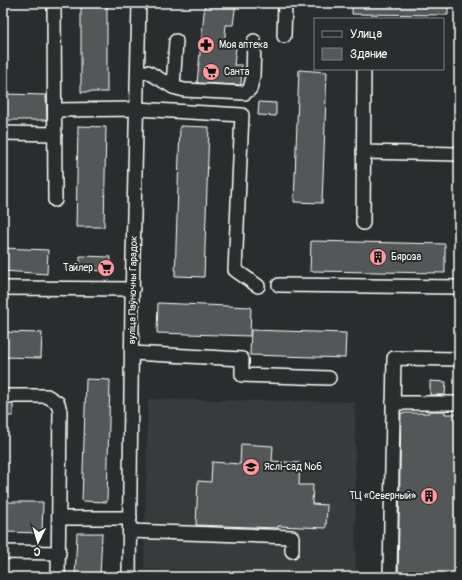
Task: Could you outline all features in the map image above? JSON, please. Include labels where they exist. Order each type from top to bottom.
[{"type":"street","points":[[54,3],[55,200]]},
{"type":"street","name":"вуліца Паўночны Гарадок","points":[[129,577],[133,289],[140,3]]},
{"type":"street","points":[[284,36],[285,3]]},
{"type":"street","points":[[173,87],[176,41]]},
{"type":"street","points":[[139,72],[148,72],[173,87],[184,90],[244,93],[250,89],[253,77],[254,41]]},
{"type":"street","points":[[363,223],[364,70]]},
{"type":"street","points":[[55,110],[137,109],[242,115],[234,270],[258,286]]},
{"type":"street","points":[[3,133],[55,134]]},
{"type":"street","points":[[363,152],[459,154]]},
{"type":"street","points":[[279,285],[459,287]]},
{"type":"street","points":[[3,288],[133,289]]},
{"type":"street","points":[[132,353],[242,358],[242,375],[329,378]]},
{"type":"street","points":[[390,577],[394,358],[459,358]]},
{"type":"street","points":[[3,396],[47,396],[58,403],[60,411],[60,518],[58,577]]},
{"type":"street","points":[[393,403],[459,403]]},
{"type":"street","points":[[60,518],[130,525],[292,536],[292,551]]},
{"type":"street","points":[[3,552],[59,553]]},
{"type":"shaded area","name":"Яслі-сад №6","points":[[148,399],[355,402],[356,573],[144,569]]},
{"type":"building","points":[[81,3],[107,3],[107,92],[81,92]]},
{"type":"building","points":[[205,3],[236,3],[233,25],[226,25],[224,47],[236,48],[234,65],[242,65],[241,85],[197,83]]},
{"type":"building","points":[[352,3],[448,3],[448,15],[352,14]]},
{"type":"building","points":[[299,70],[327,72],[322,203],[294,202]]},
{"type":"building","points":[[3,94],[46,95],[47,120],[3,120]]},
{"type":"building","points":[[259,102],[276,103],[276,116],[258,115]]},
{"type":"building","points":[[78,126],[106,127],[104,227],[76,227]]},
{"type":"building","points":[[180,126],[209,127],[204,277],[175,276]]},
{"type":"building","name":"Бяроза","points":[[311,241],[445,244],[445,273],[310,271]]},
{"type":"building","points":[[3,248],[48,250],[47,274],[3,271]]},
{"type":"building","points":[[80,256],[111,257],[110,271],[80,270]]},
{"type":"building","points":[[158,303],[251,307],[250,336],[157,333]]},
{"type":"building","points":[[251,330],[346,333],[345,358],[250,355]]},
{"type":"building","points":[[3,332],[42,333],[41,358],[3,357]]},
{"type":"building","points":[[86,379],[110,380],[107,502],[82,501]]},
{"type":"building","points":[[430,381],[446,382],[445,395],[430,395]]},
{"type":"building","points":[[3,404],[13,404],[13,416],[3,416]]},
{"type":"building","name":"ТЦ «Северный»","points":[[429,411],[445,411],[445,414],[459,414],[459,576],[398,576],[401,413],[429,413]]},
{"type":"building","points":[[241,444],[273,446],[272,461],[300,463],[299,485],[313,485],[312,504],[327,505],[326,528],[196,525],[198,481],[211,482],[212,462],[240,464]]},
{"type":"building","points":[[3,502],[43,502],[42,533],[3,532]]},
{"type":"building","points":[[77,533],[102,533],[100,577],[75,577]]},
{"type":"place","name":"Моя аптека","points":[[206,45]]},
{"type":"place","name":"Санта","points":[[211,72]]},
{"type":"place","name":"Бяроза","points":[[378,257]]},
{"type":"place","name":"Тайлер","points":[[106,268]]},
{"type":"place","name":"Яслі-сад №6","points":[[251,467]]},
{"type":"place","name":"ТЦ «Северный»","points":[[429,496]]}]
